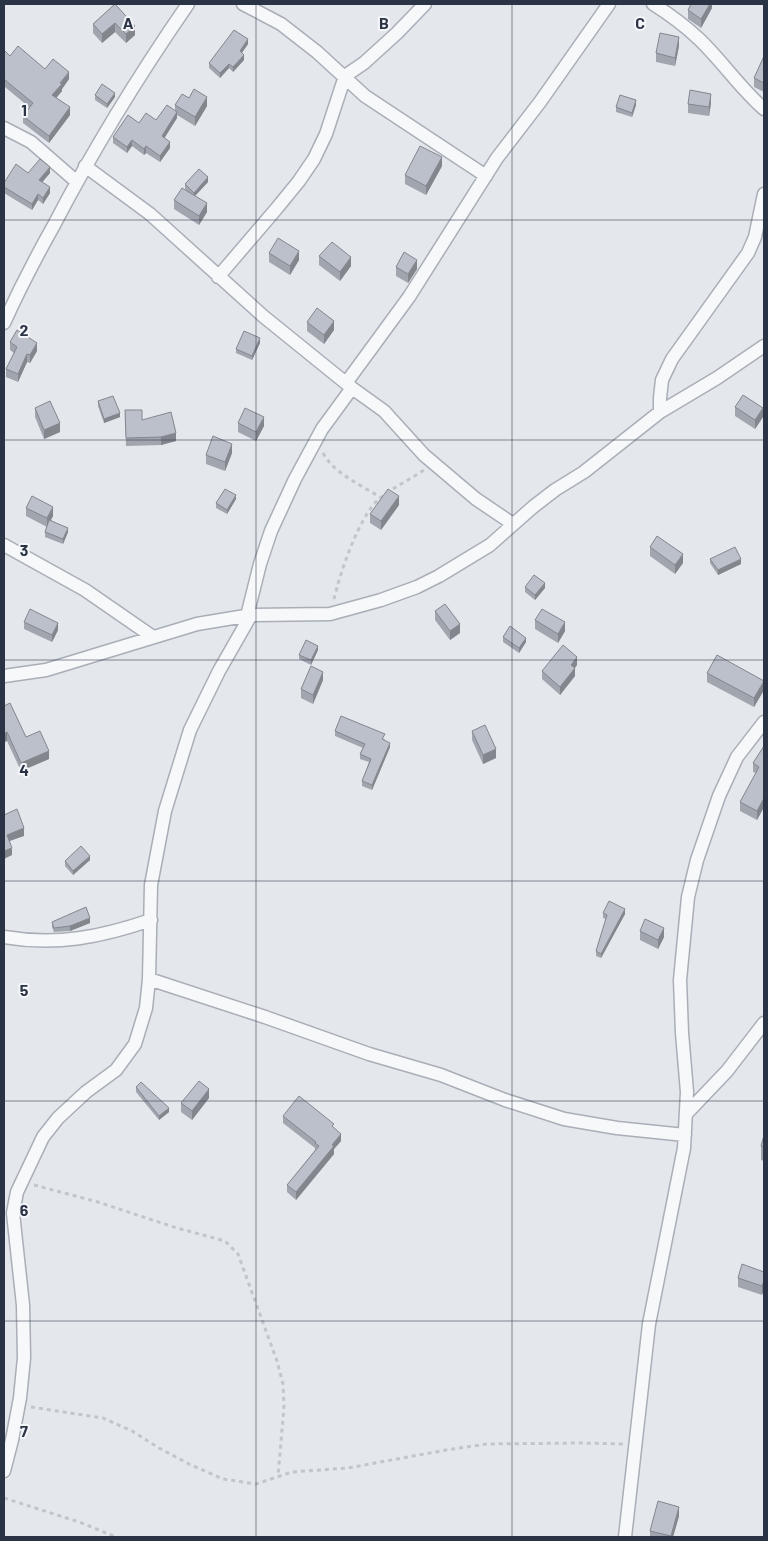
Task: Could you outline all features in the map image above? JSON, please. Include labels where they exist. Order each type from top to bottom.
[{"type":"street","points":[[4,323],[18,292],[85,166],[150,59],[188,4]]},
{"type":"street","points":[[243,4],[281,24],[345,76],[365,96],[486,176]]},
{"type":"street","points":[[218,277],[299,181],[314,159],[326,134],[345,76],[364,63],[425,4]]},
{"type":"street","points":[[4,1471],[12,1440],[24,1358],[24,1329],[13,1213],[17,1192],[43,1137],[58,1118],[86,1092],[116,1070],[135,1044],[146,1008],[149,979],[151,885],[165,811],[190,730],[249,616],[260,564],[271,531],[317,437],[349,386],[409,297],[486,176],[609,4]]},
{"type":"street","points":[[653,4],[674,18],[699,39],[764,109]]},
{"type":"street","points":[[4,128],[31,142],[77,182]]},
{"type":"street","points":[[85,166],[150,214],[218,277],[349,386],[384,411],[434,464],[476,499],[513,524]]},
{"type":"street","points":[[660,412],[662,380],[672,359],[748,253],[755,238],[764,194]]},
{"type":"street","points":[[4,676],[46,670],[197,624],[249,616],[330,614],[381,600],[417,587],[490,546],[513,524],[555,490],[584,472],[660,412],[717,378],[764,346]]},
{"type":"street","points":[[4,545],[85,590],[153,637]]},
{"type":"street","points":[[625,1537],[649,1324],[679,1176],[685,1135],[687,1092],[680,980],[688,897],[696,860],[719,796],[737,757],[764,722]]},
{"type":"street","points":[[4,938],[25,941],[67,941],[97,936],[151,920]]},
{"type":"street","points":[[149,979],[564,1119],[617,1128],[685,1135]]},
{"type":"street","points":[[686,1114],[727,1072],[764,1023]]},
{"type":"path","points":[[317,437],[328,462],[337,471],[381,498]]},
{"type":"path","points":[[330,614],[338,581],[366,516],[376,501],[434,464]]},
{"type":"path","points":[[22,1182],[98,1202],[177,1228],[225,1241],[238,1254],[277,1361],[283,1384],[284,1407],[278,1476]]},
{"type":"path","points":[[18,1404],[103,1418],[132,1430],[159,1448],[223,1479],[256,1484],[292,1472],[348,1468],[487,1444],[588,1443],[634,1445]]},
{"type":"path","points":[[4,1498],[79,1522],[116,1537]]},
{"type":"building","points":[[115,4],[135,26],[126,34],[115,23],[102,34],[93,24]]},
{"type":"building","points":[[691,4],[710,4],[701,19],[688,10]]},
{"type":"building","points":[[234,30],[248,39],[240,51],[244,55],[233,67],[229,64],[220,73],[209,63]]},
{"type":"building","points":[[660,33],[679,37],[675,58],[656,53]]},
{"type":"building","points":[[18,46],[45,69],[53,59],[69,72],[60,83],[62,84],[52,95],[70,107],[49,136],[23,116],[33,103],[4,81],[4,52],[10,56]]},
{"type":"building","points":[[764,56],[764,83],[754,78]]},
{"type":"building","points":[[102,84],[115,93],[107,104],[95,95]]},
{"type":"building","points":[[194,89],[207,97],[195,117],[175,105],[182,94],[189,98]]},
{"type":"building","points":[[690,90],[711,94],[709,107],[688,104]]},
{"type":"building","points":[[620,95],[636,100],[632,113],[616,107]]},
{"type":"building","points":[[167,105],[177,112],[162,136],[170,142],[160,156],[146,146],[144,149],[132,140],[127,147],[113,137],[128,115],[139,123],[146,113],[156,120]]},
{"type":"building","points":[[420,146],[442,157],[426,186],[405,175]]},
{"type":"building","points":[[40,159],[50,167],[39,180],[50,187],[43,198],[38,194],[32,204],[4,187],[4,183],[16,164],[28,173]]},
{"type":"building","points":[[199,169],[208,177],[194,193],[185,184]]},
{"type":"building","points":[[182,188],[207,203],[199,216],[174,200]]},
{"type":"building","points":[[278,238],[299,251],[290,266],[269,253]]},
{"type":"building","points":[[332,242],[351,257],[340,272],[319,256]]},
{"type":"building","points":[[404,252],[417,260],[408,274],[396,267]]},
{"type":"building","points":[[317,308],[334,321],[324,335],[307,322]]},
{"type":"building","points":[[17,330],[37,343],[30,355],[27,354],[18,374],[6,369],[17,347],[10,342]]},
{"type":"building","points":[[244,331],[260,338],[252,356],[236,349]]},
{"type":"building","points":[[743,395],[763,408],[755,420],[735,407]]},
{"type":"building","points":[[113,396],[120,413],[104,419],[98,401]]},
{"type":"building","points":[[50,401],[60,423],[44,430],[35,408]]},
{"type":"building","points":[[245,408],[264,417],[256,432],[238,423]]},
{"type":"building","points":[[125,410],[142,410],[142,420],[171,412],[176,433],[161,437],[126,438]]},
{"type":"building","points":[[213,436],[232,444],[225,462],[206,455]]},
{"type":"building","points":[[225,489],[236,495],[227,510],[216,503]]},
{"type":"building","points":[[388,489],[399,496],[381,521],[370,514]]},
{"type":"building","points":[[32,496],[53,507],[47,518],[26,508]]},
{"type":"building","points":[[49,520],[68,528],[63,539],[45,532]]},
{"type":"building","points":[[657,536],[683,554],[675,565],[650,547]]},
{"type":"building","points":[[735,547],[741,559],[718,570],[710,559]]},
{"type":"building","points":[[534,575],[545,583],[535,595],[525,587]]},
{"type":"building","points":[[445,604],[460,624],[450,631],[435,611]]},
{"type":"building","points":[[30,609],[58,623],[52,635],[24,622]]},
{"type":"building","points":[[542,609],[565,622],[558,634],[535,620]]},
{"type":"building","points":[[510,626],[526,638],[519,648],[503,637]]},
{"type":"building","points":[[306,640],[318,646],[311,660],[299,655]]},
{"type":"building","points":[[563,645],[577,657],[571,665],[575,668],[560,687],[542,671]]},
{"type":"building","points":[[717,655],[764,681],[754,698],[707,673]]},
{"type":"building","points":[[311,666],[323,672],[313,695],[301,689]]},
{"type":"building","points":[[10,703],[26,737],[40,731],[49,751],[21,763],[7,732],[4,734],[4,706]]},
{"type":"building","points":[[341,716],[385,734],[382,739],[390,743],[372,785],[362,781],[371,759],[360,754],[365,744],[335,731]]},
{"type":"building","points":[[485,725],[496,749],[483,755],[472,731]]},
{"type":"building","points":[[764,746],[764,798],[757,811],[740,802],[759,767],[753,763]]},
{"type":"building","points":[[17,809],[24,828],[7,835],[12,848],[4,851],[4,815]]},
{"type":"building","points":[[81,846],[90,856],[73,871],[65,861]]},
{"type":"building","points":[[609,901],[625,909],[601,954],[596,951],[607,915],[603,913]]},
{"type":"building","points":[[86,907],[90,918],[70,926],[54,928],[52,922]]},
{"type":"building","points":[[645,919],[664,928],[658,940],[640,931]]},
{"type":"building","points":[[199,1081],[209,1089],[192,1111],[181,1103]]},
{"type":"building","points":[[141,1082],[169,1108],[159,1116],[136,1087]]},
{"type":"building","points":[[299,1096],[334,1124],[332,1126],[341,1134],[332,1145],[334,1146],[296,1192],[287,1185],[319,1146],[283,1116]]},
{"type":"building","points":[[764,1135],[764,1147],[761,1146]]},
{"type":"building","points":[[742,1264],[764,1272],[762,1286],[738,1278]]},
{"type":"building","points":[[658,1501],[679,1507],[671,1536],[650,1531]]}]
